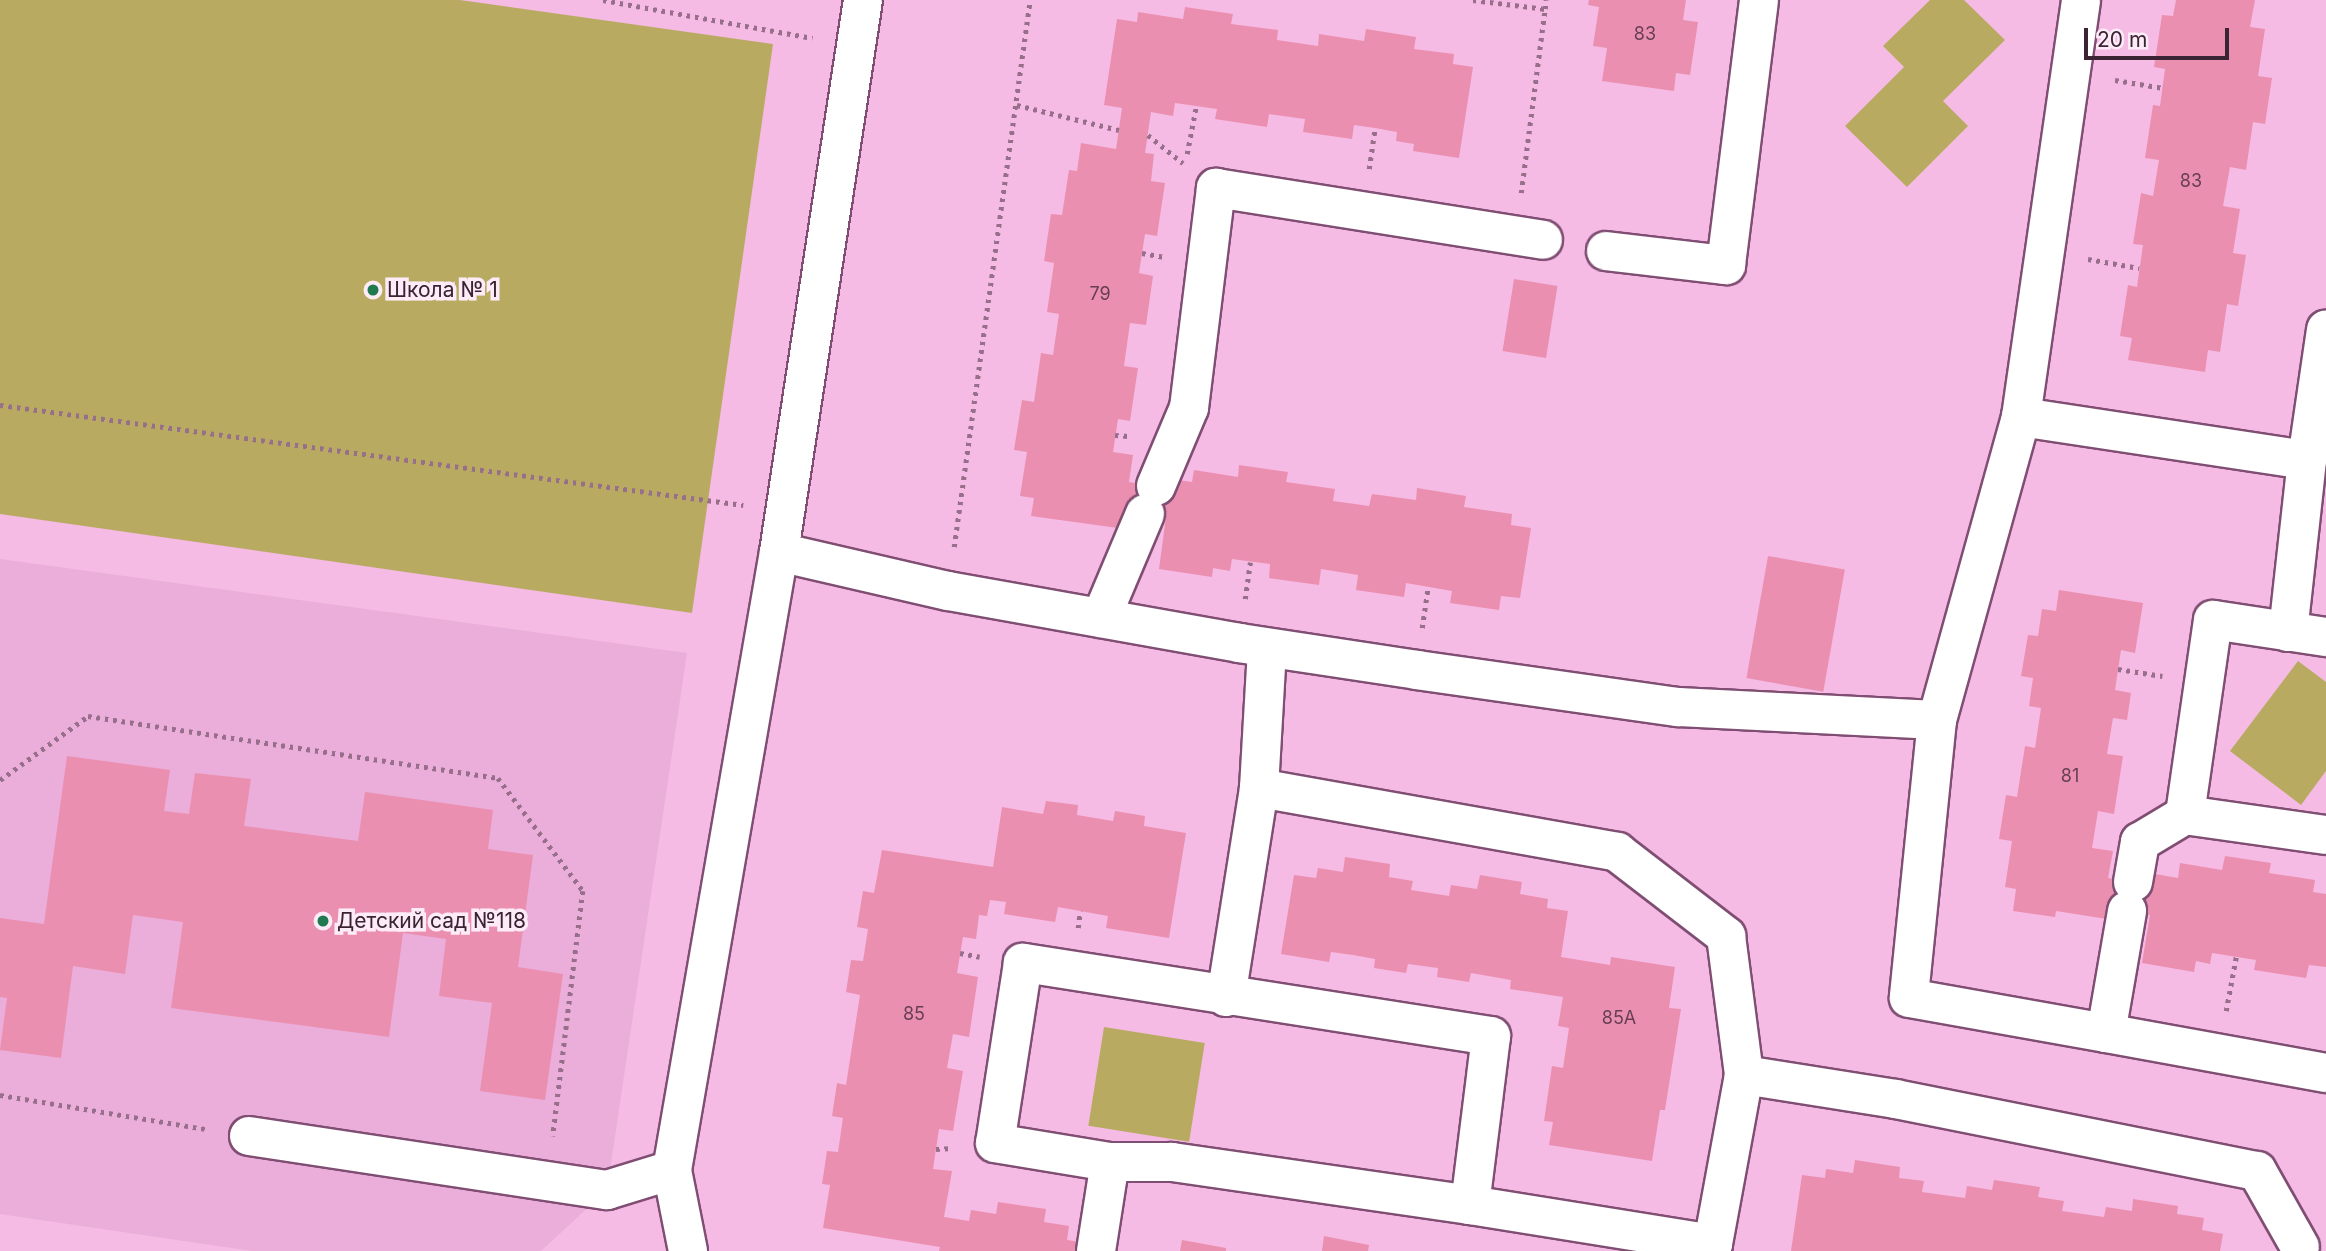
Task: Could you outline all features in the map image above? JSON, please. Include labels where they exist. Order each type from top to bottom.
[{"type":"lane","points":[[688,1251],[672,1170],[779,552],[863,0]]},
{"type":"lane","points":[[1606,251],[1726,265],[1759,0]]},
{"type":"lane","points":[[2081,0],[2021,417],[1937,720],[1909,998],[2326,1073]]},
{"type":"lane","points":[[1101,618],[1189,408],[1216,188],[1530,238]]},
{"type":"lane","points":[[2288,632],[2307,460],[2326,329]]},
{"type":"lane","points":[[2021,417],[2307,460]]},
{"type":"lane","points":[[779,552],[948,591],[1267,648],[1678,707],[1937,720]]},
{"type":"lane","points":[[2185,815],[2213,620],[2326,637]]},
{"type":"lane","points":[[1226,997],[1259,789],[1267,648]]},
{"type":"lane","points":[[1259,789],[1617,852],[1726,936],[1744,1074],[1712,1248],[1470,1205],[1172,1162],[1110,1162],[995,1143],[1023,963],[1226,997],[1491,1036],[1470,1205]]},
{"type":"lane","points":[[2106,1033],[2140,842],[2185,815],[2326,835]]},
{"type":"lane","points":[[1744,1074],[1896,1099],[2257,1171],[2308,1249]]},
{"type":"lane","points":[[249,1136],[607,1190],[672,1170]]},
{"type":"lane","points":[[1096,1251],[1110,1162]]},
{"type":"path","points":[[603,0],[857,46]]},
{"type":"path","points":[[948,591],[1030,0]]},
{"type":"path","points":[[1474,0],[1545,9]]},
{"type":"path","points":[[1530,238],[1546,0]]},
{"type":"path","points":[[1017,105],[1119,130]]},
{"type":"path","points":[[1185,165],[1196,107]]},
{"type":"path","points":[[0,405],[732,503],[785,513]]},
{"type":"path","points":[[0,780],[88,716],[498,778],[583,891],[547,1182]]},
{"type":"path","points":[[2219,1054],[2235,957]]},
{"type":"path","points":[[0,1095],[249,1136]]},
{"type":"shaded area","name":"Школа № 1","points":[[0,0],[460,0],[773,44],[692,613],[0,514]]},
{"type":"shaded area","points":[[1930,0],[1964,0],[2005,40],[1943,101],[1968,126],[1907,187],[1845,126],[1904,67],[1883,46]]},
{"type":"shaded area","name":"Детский сад №118","points":[[0,559],[687,653],[607,1190],[541,1251],[252,1251],[0,1214]]},
{"type":"shaded area","points":[[2298,661],[2326,682],[2326,771],[2301,805],[2230,751]]},
{"type":"shaded area","points":[[1104,1027],[1205,1043],[1189,1142],[1088,1126]]},
{"type":"building","points":[[1589,0],[1686,0],[1683,20],[1698,22],[1690,75],[1676,73],[1674,91],[1602,81],[1607,48],[1593,46],[1599,7],[1588,5]]},
{"type":"building","points":[[2176,0],[2255,0],[2250,27],[2265,29],[2258,76],[2272,78],[2265,124],[2253,122],[2246,170],[2230,167],[2223,206],[2240,209],[2233,253],[2246,255],[2238,306],[2227,304],[2220,352],[2208,350],[2205,372],[2128,360],[2132,338],[2120,336],[2128,285],[2137,287],[2143,245],[2133,244],[2141,193],[2153,196],[2159,160],[2145,158],[2153,105],[2160,106],[2165,69],[2154,67],[2162,15],[2173,16]]},
{"type":"building","points":[[1185,7],[1233,14],[1231,24],[1278,30],[1277,40],[1318,46],[1319,34],[1364,41],[1366,29],[1416,37],[1414,49],[1454,54],[1453,64],[1473,67],[1459,158],[1413,151],[1414,144],[1396,141],[1397,132],[1375,128],[1354,125],[1352,139],[1303,132],[1305,119],[1269,114],[1267,127],[1215,119],[1217,109],[1175,103],[1173,116],[1151,112],[1145,153],[1154,154],[1151,181],[1165,183],[1157,236],[1145,234],[1139,273],[1153,276],[1146,325],[1130,323],[1124,366],[1138,368],[1130,421],[1118,419],[1113,452],[1133,455],[1129,482],[1170,489],[1171,479],[1192,482],[1194,470],[1238,477],[1239,465],[1288,472],[1286,482],[1335,489],[1333,501],[1369,506],[1372,494],[1416,500],[1417,488],[1466,496],[1464,507],[1512,514],[1511,525],[1531,528],[1520,598],[1501,596],[1499,610],[1450,603],[1452,591],[1406,583],[1404,597],[1356,590],[1358,575],[1321,569],[1319,585],[1269,578],[1270,564],[1232,559],[1230,571],[1213,568],[1212,577],[1159,569],[1166,517],[1145,514],[1125,529],[1031,516],[1034,498],[1020,496],[1027,452],[1014,450],[1022,400],[1034,402],[1041,353],[1053,355],[1059,314],[1047,312],[1054,263],[1044,261],[1051,214],[1062,215],[1069,170],[1077,171],[1081,143],[1116,149],[1122,108],[1104,105],[1117,19],[1137,22],[1138,12],[1183,19]]},
{"type":"building","points":[[1514,279],[1557,286],[1546,358],[1503,351]]},
{"type":"building","points":[[1768,556],[1845,570],[1823,692],[1746,678]]},
{"type":"building","points":[[2059,590],[2143,603],[2135,653],[2121,650],[2115,690],[2131,693],[2127,720],[2113,718],[2107,754],[2123,756],[2114,814],[2098,811],[2092,848],[2113,851],[2108,878],[2153,885],[2155,874],[2178,878],[2180,863],[2222,870],[2225,856],[2271,863],[2269,873],[2315,880],[2313,892],[2326,894],[2326,967],[2309,965],[2306,978],[2254,970],[2256,960],[2212,953],[2210,964],[2196,961],[2194,972],[2142,963],[2150,915],[2109,908],[2107,919],[2056,911],[2055,917],[2013,911],[2016,889],[2005,887],[2012,841],[1999,839],[2006,795],[2017,797],[2025,746],[2035,748],[2041,708],[2029,706],[2033,678],[2021,676],[2028,635],[2038,636],[2042,609],[2056,611]]},
{"type":"building","points":[[67,756],[170,770],[164,811],[189,814],[195,773],[251,779],[244,826],[358,841],[365,792],[493,810],[488,849],[533,855],[518,967],[563,974],[545,1100],[480,1091],[492,1003],[439,996],[446,939],[403,933],[389,1037],[171,1008],[183,922],[133,915],[125,974],[73,966],[61,1058],[0,1050],[7,998],[0,997],[0,918],[44,924]]},
{"type":"building","points":[[1046,801],[1078,805],[1077,815],[1113,821],[1115,811],[1145,816],[1144,826],[1186,833],[1169,938],[1106,928],[1108,916],[1058,907],[1055,922],[1004,914],[1006,902],[990,900],[987,916],[979,915],[976,939],[963,937],[957,973],[978,977],[969,1037],[953,1034],[947,1068],[963,1071],[953,1131],[939,1129],[933,1169],[952,1171],[944,1217],[969,1221],[971,1210],[996,1214],[998,1202],[1046,1209],[1044,1222],[1069,1226],[1067,1240],[1087,1243],[1086,1251],[939,1251],[940,1247],[823,1228],[830,1185],[822,1184],[827,1151],[838,1152],[843,1118],[832,1116],[837,1083],[846,1085],[860,995],[846,992],[851,960],[863,961],[868,929],[857,927],[863,891],[874,893],[882,850],[993,867],[1002,807],[1043,814]]},
{"type":"building","points":[[1345,857],[1390,864],[1389,877],[1413,881],[1411,890],[1449,896],[1451,885],[1477,889],[1480,875],[1522,882],[1520,894],[1548,899],[1547,908],[1568,911],[1561,957],[1610,965],[1611,957],[1675,967],[1669,1008],[1681,1009],[1665,1110],[1660,1110],[1652,1161],[1549,1145],[1553,1122],[1544,1121],[1552,1066],[1563,1068],[1569,1028],[1558,1026],[1563,997],[1510,989],[1511,980],[1471,973],[1469,982],[1437,977],[1438,968],[1408,964],[1406,973],[1374,968],[1375,959],[1353,955],[1331,952],[1329,962],[1281,954],[1294,875],[1316,878],[1318,868],[1343,872]]},
{"type":"building","points":[[1855,1160],[1900,1167],[1899,1178],[1924,1181],[1922,1192],[1965,1198],[1967,1186],[1992,1190],[1994,1180],[2040,1187],[2038,1197],[2064,1201],[2062,1211],[2104,1217],[2106,1207],[2132,1211],[2133,1199],[2178,1206],[2177,1214],[2204,1218],[2202,1230],[2223,1234],[2220,1251],[1791,1251],[1802,1175],[1825,1178],[1826,1169],[1853,1173]]},
{"type":"building","points":[[1324,1236],[1369,1245],[1368,1251],[1322,1251]]},
{"type":"building","points":[[1182,1240],[1226,1248],[1226,1251],[1180,1251]]},
{"type":"place","name":"Школа № 1","points":[[373,290]]},
{"type":"place","name":"Детский сад №118","points":[[323,921]]}]
